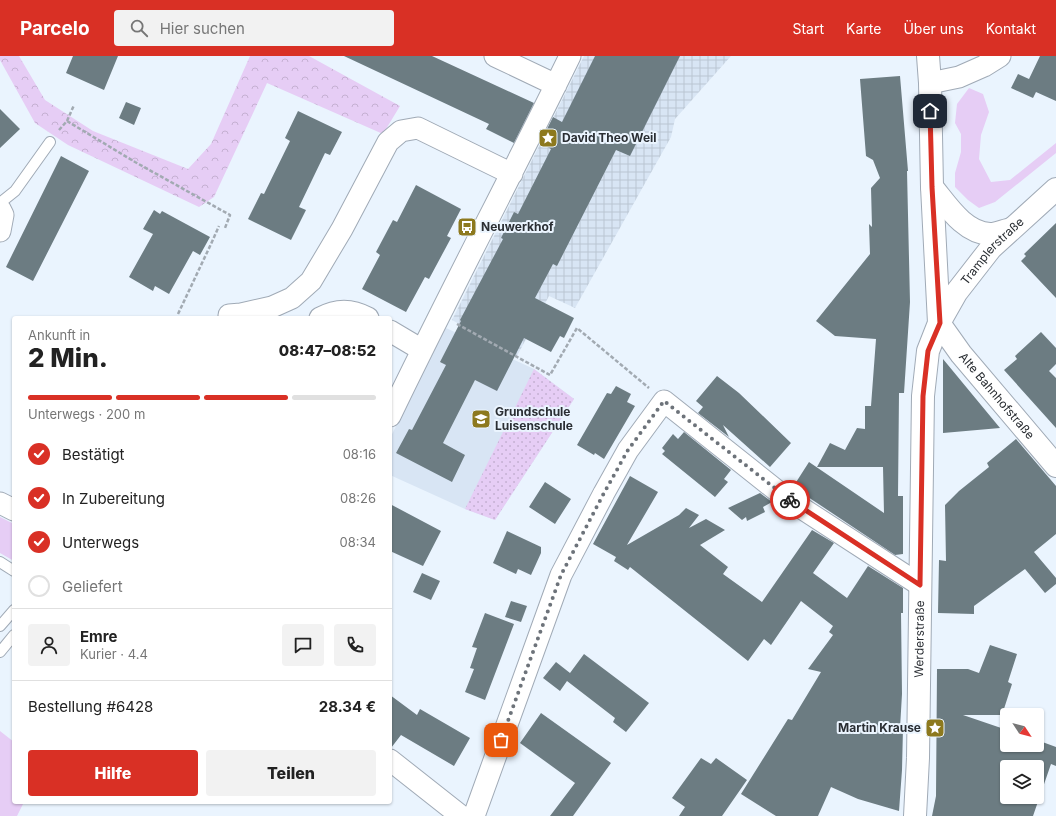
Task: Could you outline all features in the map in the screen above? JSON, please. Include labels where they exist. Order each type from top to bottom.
[{"type":"street","points":[[495,56],[556,85]]},
{"type":"street","points":[[392,412],[439,314],[512,174],[570,56]]},
{"type":"street","name":"Werderstraße","points":[[915,816],[918,758],[923,396],[928,351],[940,323],[932,187],[928,56]]},
{"type":"street","points":[[930,83],[959,77],[984,66],[1000,56]]},
{"type":"street","points":[[229,315],[241,314],[272,307],[292,298],[311,281],[342,229],[388,142],[401,131],[418,128],[512,174]]},
{"type":"street","points":[[932,187],[952,212],[968,227],[979,232],[992,234],[1011,229]]},
{"type":"street","name":"Tramplerstraße","points":[[940,323],[956,293],[990,248],[1056,189]]},
{"type":"street","points":[[0,209],[2,215],[2,228],[0,232]]},
{"type":"street","points":[[326,316],[342,310],[359,313],[364,316]]},
{"type":"street","name":"Alte Bahnhofstraße","points":[[940,323],[960,354],[1056,466]]},
{"type":"street","points":[[392,332],[422,350]]},
{"type":"street","points":[[474,816],[561,575],[628,450],[664,401],[786,498],[920,585]]},
{"type":"street","points":[[0,503],[12,509]]},
{"type":"street","points":[[392,762],[461,816]]},
{"type":"lane","points":[[0,203],[15,191],[50,142]]},
{"type":"lane","points":[[0,562],[12,570]]},
{"type":"lane","points":[[0,626],[12,612]]},
{"type":"lane","points":[[0,652],[12,637]]},
{"type":"path","points":[[50,142],[67,121],[74,105]]},
{"type":"path","points":[[67,121],[135,162],[230,215],[225,228]]},
{"type":"path","points":[[178,314],[219,226]]},
{"type":"path","points":[[439,314],[550,375],[577,328],[664,401]]},
{"type":"shaded area","points":[[584,56],[731,56],[675,119],[671,137],[575,308],[549,296],[517,356],[452,320]]},
{"type":"shaded area","name":"Grundschule Luisenschule","points":[[446,328],[534,369],[574,399],[495,520],[465,509],[392,476],[392,434]]},
{"type":"green space","points":[[0,56],[19,56],[45,100],[93,131],[188,169],[211,144],[250,56],[309,56],[400,106],[383,134],[267,83],[214,197],[199,207],[68,145],[35,123],[0,60]]},
{"type":"green space","points":[[969,88],[983,94],[989,112],[981,135],[979,159],[991,182],[1010,180],[1056,143],[1056,153],[995,202],[979,208],[968,200],[955,187],[955,173],[961,152],[961,134],[955,123],[957,104]]},
{"type":"green space","points":[[534,369],[574,399],[495,520],[465,509]]},
{"type":"green space","points":[[0,517],[12,523],[12,560],[0,553]]},
{"type":"green space","points":[[0,731],[12,740],[12,804],[23,804],[17,816],[0,816]]},
{"type":"building","points":[[73,56],[118,56],[104,90],[66,73]]},
{"type":"building","points":[[344,56],[432,56],[534,103],[514,143],[486,129],[489,124]]},
{"type":"building","points":[[595,56],[680,56],[630,156],[616,150],[557,266],[553,264],[535,298],[574,318],[564,338],[560,336],[551,352],[524,338],[497,391],[475,380],[443,443],[465,455],[452,482],[396,453],[409,429],[412,430],[446,365],[440,362],[461,321],[460,320],[503,239],[501,238],[514,212],[518,214],[551,149],[540,143],[553,117],[562,122]]},
{"type":"building","points":[[1040,56],[1056,56],[1056,101],[1036,92],[1033,98],[1011,88],[1018,74],[1029,79]]},
{"type":"building","points":[[900,76],[908,171],[910,302],[904,393],[899,393],[898,496],[903,496],[903,554],[895,555],[793,487],[809,462],[884,513],[883,467],[817,467],[830,443],[845,450],[857,428],[865,429],[865,406],[871,406],[876,339],[835,336],[816,321],[870,254],[869,224],[872,227],[871,188],[880,178],[873,160],[866,156],[860,79]]},
{"type":"building","points":[[126,102],[141,108],[134,125],[119,118]]},
{"type":"building","points":[[0,109],[20,129],[0,148]]},
{"type":"building","points":[[298,111],[342,132],[330,155],[325,153],[299,207],[306,210],[291,240],[248,219],[261,193],[264,194],[290,141],[285,138]]},
{"type":"building","points":[[61,156],[89,171],[33,281],[6,267]]},
{"type":"building","points":[[416,185],[461,209],[447,236],[451,238],[429,279],[425,277],[406,312],[362,289],[380,255],[376,252],[393,220],[397,222]]},
{"type":"building","points":[[154,210],[160,214],[162,211],[210,237],[200,255],[193,251],[169,294],[155,286],[153,291],[129,277],[153,234],[143,229]]},
{"type":"building","points":[[1056,223],[1056,298],[1021,261],[1026,256],[1024,254]]},
{"type":"building","points":[[1041,332],[1056,348],[1056,364],[1049,371],[1056,378],[1056,428],[1004,370],[1017,359],[1015,356]]},
{"type":"building","points":[[943,359],[1000,428],[943,433]]},
{"type":"building","points":[[717,376],[739,393],[791,443],[770,467],[723,425],[729,437],[698,413],[703,407],[696,401]]},
{"type":"building","points":[[616,386],[631,394],[627,402],[635,406],[604,459],[577,445],[607,393],[611,394]]},
{"type":"building","points":[[684,432],[731,470],[724,479],[728,482],[715,497],[662,454],[665,451],[662,448],[673,434],[678,439]]},
{"type":"building","points":[[1016,439],[1056,486],[1056,534],[1034,552],[1056,578],[1056,584],[1045,593],[1025,569],[974,606],[974,614],[938,613],[939,560],[946,561],[945,505],[959,491],[989,467],[987,463]]},
{"type":"building","points":[[630,476],[658,492],[627,545],[679,515],[686,508],[699,515],[689,528],[706,519],[725,530],[700,545],[728,567],[723,574],[762,602],[812,530],[834,543],[813,573],[847,598],[868,566],[903,588],[903,613],[901,613],[902,694],[900,728],[903,728],[899,811],[858,799],[831,787],[818,816],[776,816],[741,794],[788,719],[792,720],[821,672],[808,669],[833,635],[829,632],[833,626],[801,601],[771,645],[764,639],[748,661],[630,567],[628,570],[614,561],[616,557],[593,544]]},
{"type":"building","points":[[545,482],[571,499],[555,524],[529,507]]},
{"type":"building","points":[[760,493],[772,502],[763,507],[765,512],[747,521],[746,517],[742,520],[728,508]]},
{"type":"building","points":[[392,505],[441,531],[423,566],[392,552]]},
{"type":"building","points":[[507,531],[541,547],[541,553],[531,575],[518,569],[516,574],[493,563]]},
{"type":"building","points":[[422,573],[440,581],[431,600],[413,592]]},
{"type":"building","points":[[511,601],[527,606],[521,622],[505,617]]},
{"type":"building","points":[[485,613],[514,624],[485,700],[465,692],[474,669],[470,668],[477,648],[472,647]]},
{"type":"building","points":[[990,645],[1017,654],[1008,682],[1012,684],[1004,708],[1000,708],[1000,715],[963,715],[1000,728],[1000,752],[1044,752],[1044,743],[1056,747],[1056,766],[1051,764],[1044,784],[1044,760],[1000,760],[1000,804],[1037,804],[1033,816],[932,816],[936,796],[937,669],[968,669],[979,673]]},
{"type":"building","points":[[584,654],[649,703],[626,732],[613,722],[615,718],[567,681],[560,691],[543,678],[556,662],[570,673]]},
{"type":"building","points":[[392,696],[417,715],[420,709],[470,738],[454,766],[401,735],[392,747]]},
{"type":"building","points":[[541,713],[611,763],[573,816],[550,816],[575,783],[520,743]]},
{"type":"building","points":[[701,758],[711,764],[716,758],[747,780],[722,816],[679,816],[685,807],[672,798]]},
{"type":"way so far","points":[[501,740],[561,575],[628,450],[664,401],[790,500]]},
{"type":"place","name":"David Theo Weil","points":[[548,138]]},
{"type":"place","name":"Neuwerkhof","points":[[467,227]]},
{"type":"place","name":"Grundschule Luisenschule","points":[[481,419]]},
{"type":"place","name":"Martin Krause","points":[[935,728]]},
{"type":"route","points":[[790,500],[920,585],[923,396],[928,351],[940,323],[932,187],[930,111]]}]
